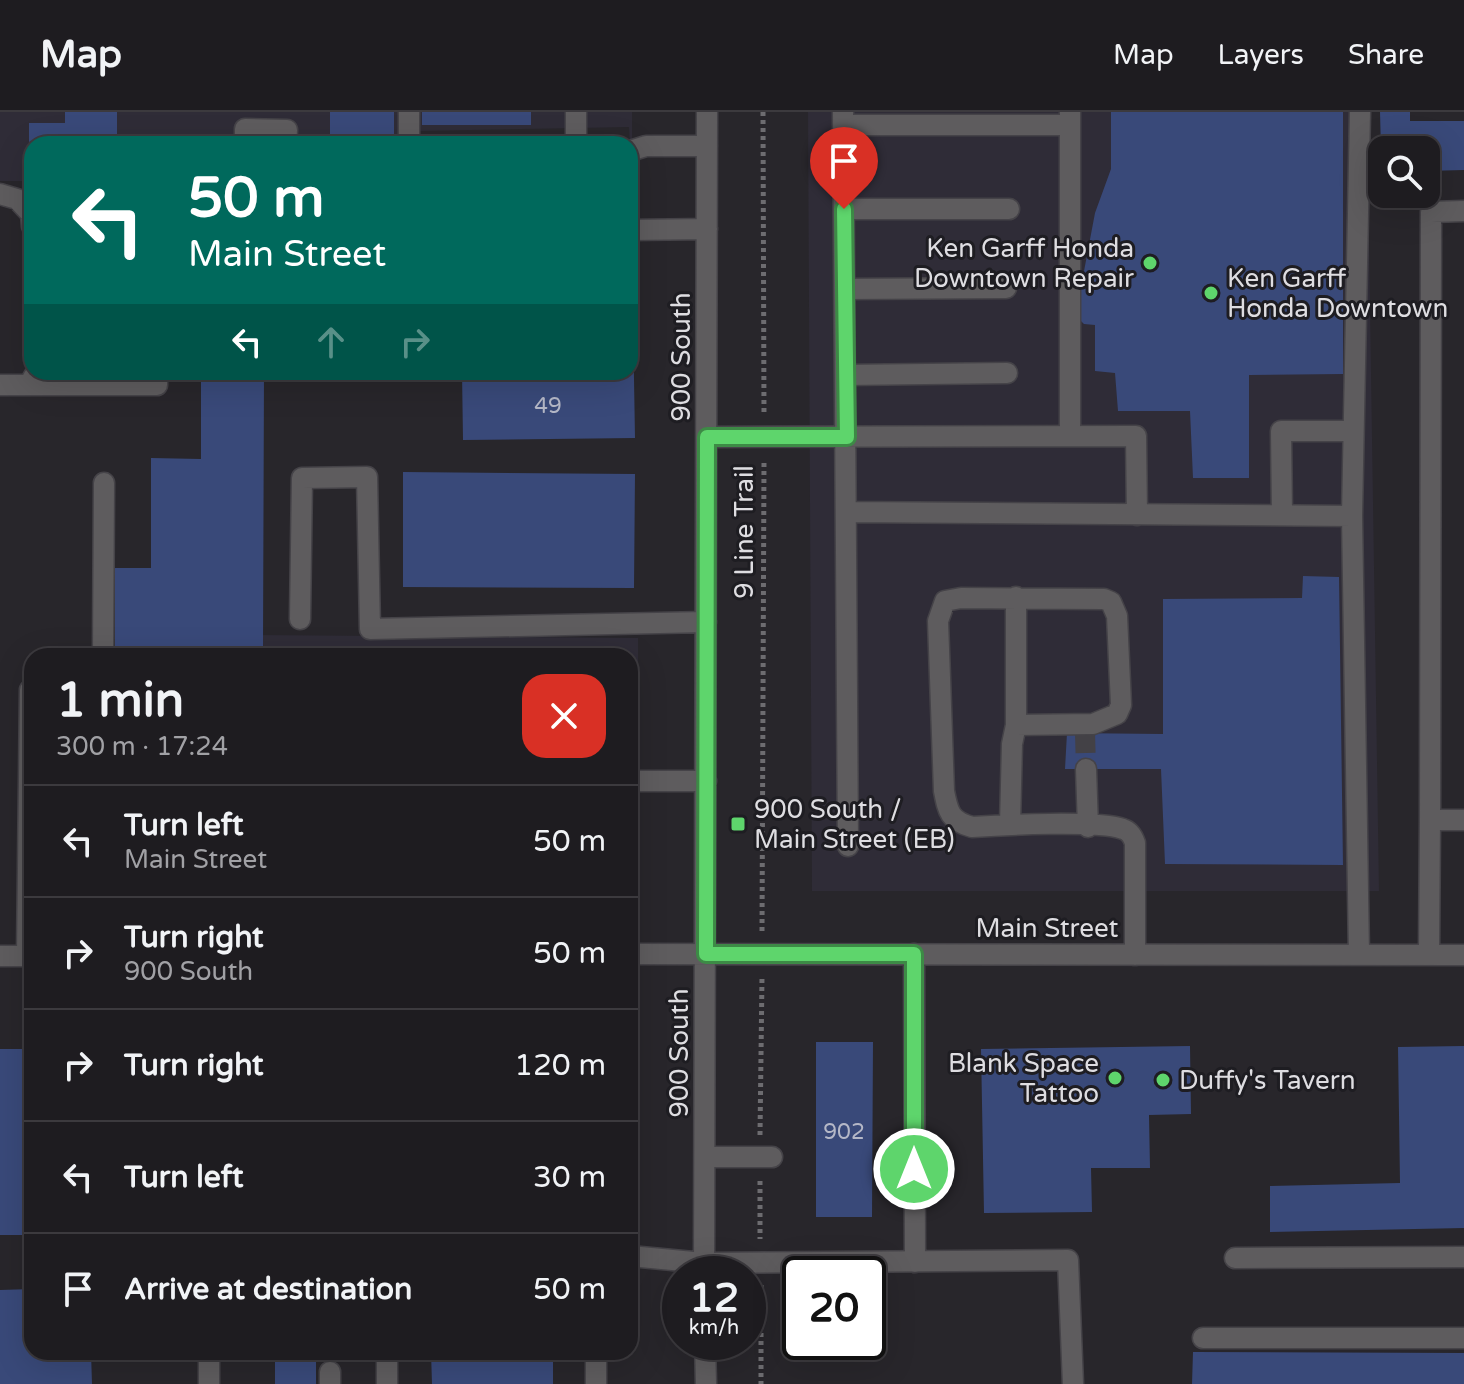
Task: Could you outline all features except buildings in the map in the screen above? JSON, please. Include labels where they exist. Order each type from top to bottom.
[{"type":"street","points":[[409,112],[409,136]]},
{"type":"street","points":[[576,112],[576,136]]},
{"type":"street","name":"900 South","points":[[704,1256],[707,112]]},
{"type":"street","points":[[1359,955],[1351,431],[1360,112]]},
{"type":"street","points":[[848,846],[843,119],[1070,119],[1070,436]]},
{"type":"street","points":[[245,136],[245,129],[287,130],[287,136]]},
{"type":"street","points":[[638,148],[707,146]]},
{"type":"street","points":[[8,196],[24,209]]},
{"type":"street","points":[[844,209],[1009,209]]},
{"type":"street","points":[[1429,955],[1431,212],[1464,211]]},
{"type":"street","points":[[638,230],[707,229]]},
{"type":"street","points":[[845,289],[1006,288]]},
{"type":"street","points":[[846,375],[1007,373]]},
{"type":"street","points":[[0,385],[27,380]]},
{"type":"street","points":[[53,380],[157,385],[157,380]]},
{"type":"street","points":[[1282,515],[1281,431],[1351,431]]},
{"type":"street","points":[[707,437],[1136,436],[1137,515]]},
{"type":"street","points":[[300,619],[302,478],[367,477],[370,629],[706,622]]},
{"type":"street","points":[[103,648],[104,483]]},
{"type":"street","points":[[848,512],[1352,516]]},
{"type":"street","points":[[1016,725],[1085,729],[1117,714],[1121,705],[1117,616],[1111,602],[1104,599],[1016,597],[945,601],[938,621],[944,791],[949,814],[957,823],[972,827],[1010,825],[1123,829],[1135,843],[1135,955]]},
{"type":"street","points":[[1010,825],[1012,744],[1016,725],[1016,597]]},
{"type":"street","points":[[1086,769],[1088,827]]},
{"type":"street","points":[[638,781],[706,781]]},
{"type":"street","points":[[1430,820],[1464,820]]},
{"type":"street","name":"Main Street","points":[[638,954],[1464,955]]},
{"type":"street","points":[[914,954],[915,1262]]},
{"type":"street","points":[[0,956],[24,956]]},
{"type":"street","points":[[705,1157],[766,1157]]},
{"type":"street","points":[[638,1257],[662,1261]]},
{"type":"street","points":[[1235,1258],[1464,1257]]},
{"type":"street","points":[[766,1263],[1068,1260],[1073,1384]]},
{"type":"street","points":[[1203,1338],[1464,1338]]},
{"type":"street","points":[[209,1360],[209,1384]]},
{"type":"street","points":[[387,1360],[387,1384]]},
{"type":"street","points":[[596,1360],[596,1384]]},
{"type":"street","points":[[705,1360],[706,1384]]},
{"type":"path","name":"9 Line Trail","points":[[762,905],[763,112]]},
{"type":"path","points":[[761,1003],[766,1157],[761,1256]]},
{"type":"path","points":[[761,1360],[761,1384]]},
{"type":"shaded area","points":[[0,112],[632,112],[632,136],[629,127],[418,131],[418,136],[24,136],[24,181],[0,181]]},
{"type":"shaded area","points":[[808,112],[1367,112],[1379,891],[812,891]]},
{"type":"shaded area","points":[[129,634],[638,638],[638,648],[129,648]]},
{"type":"tunnel","points":[[1085,733],[1086,769]]},
{"type":"place","name":"Ken Garff Honda Downtown Repair","points":[[1150,263]]},
{"type":"place","name":"Ken Garff Honda Downtown","points":[[1211,293]]},
{"type":"place","name":"900 South / Main Street (EB)","points":[[738,824]]},
{"type":"place","name":"Blank Space Tattoo","points":[[1115,1078]]},
{"type":"place","name":"Duffy's Tavern","points":[[1163,1080]]},
{"type":"route","points":[[844,209],[847,437],[707,437],[706,954],[914,954],[914,1169]]}]
